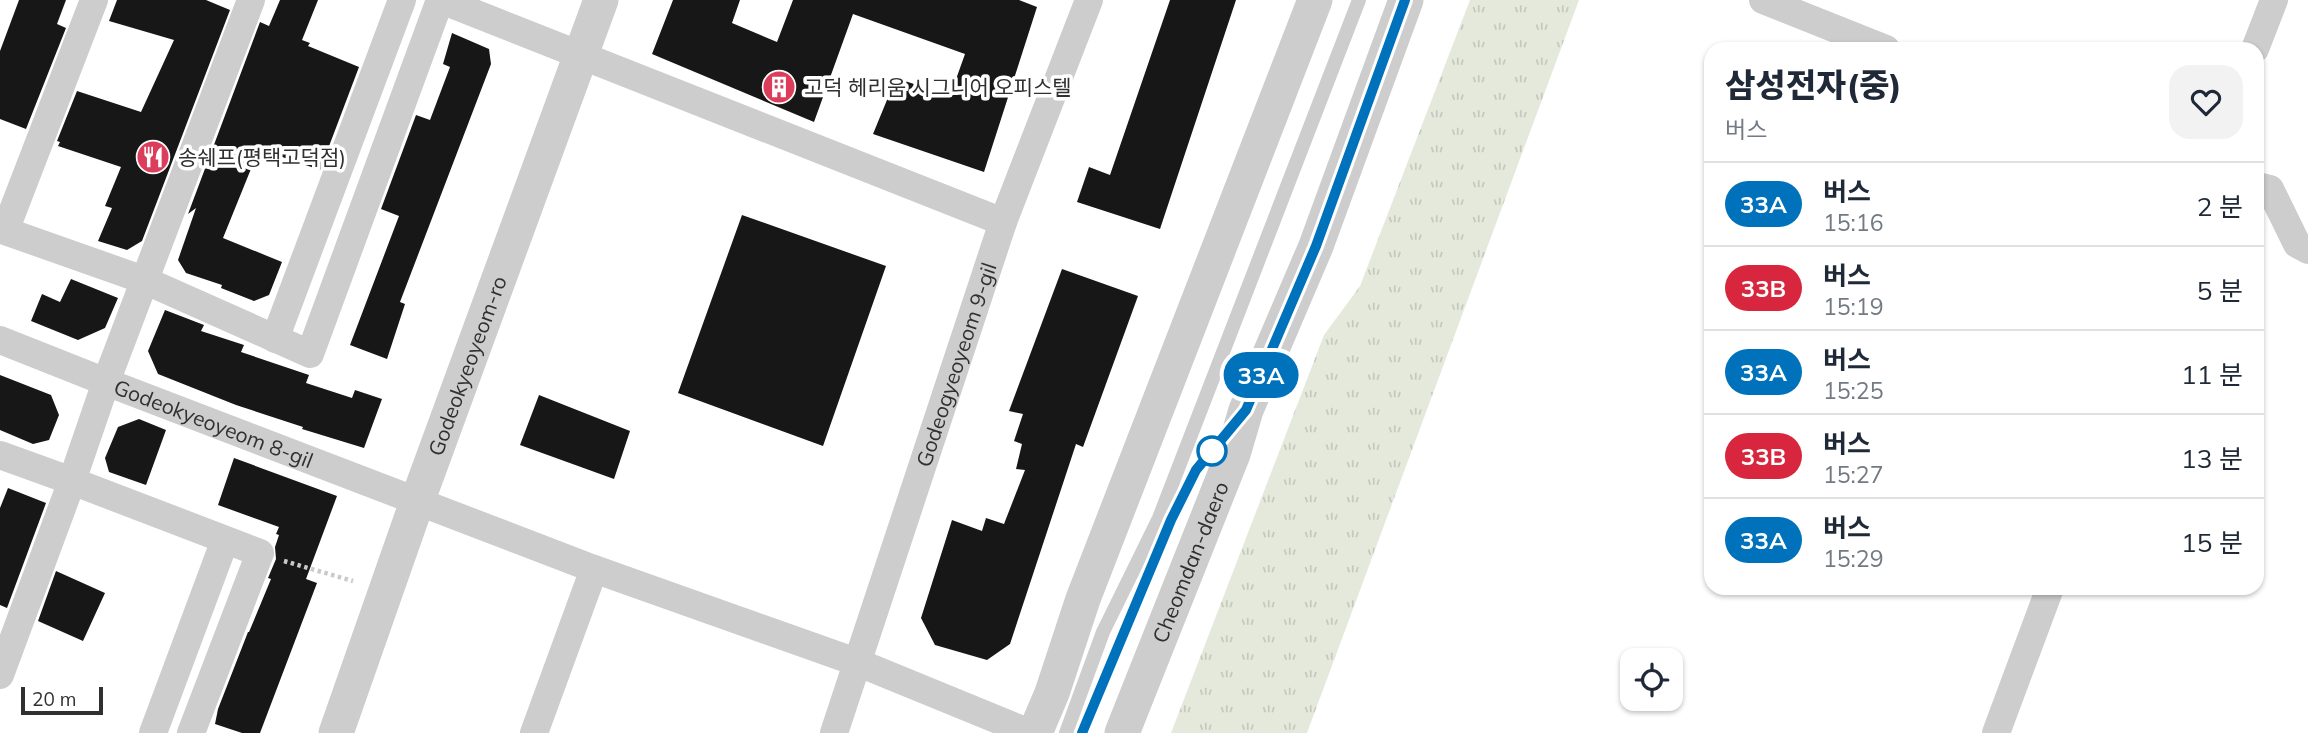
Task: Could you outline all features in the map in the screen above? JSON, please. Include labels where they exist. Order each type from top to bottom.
[{"type":"street","points":[[94,0],[5,231],[144,281],[310,354],[440,0],[1003,222]]},
{"type":"street","points":[[0,340],[106,382],[251,0]]},
{"type":"street","points":[[275,340],[402,0]]},
{"type":"street","name":"Godeokyeoyeom-ro","points":[[336,733],[417,502],[601,0]]},
{"type":"street","name":"Godeogyeoyeom 9-gil","points":[[834,733],[1003,222],[1089,0]]},
{"type":"street","points":[[417,502],[594,569],[859,663],[1032,733],[1052,693],[1083,599],[1315,0]]},
{"type":"street","name":"Cheomdan-daero","points":[[1122,733],[1233,454],[1246,410],[1316,246],[1406,0]]},
{"type":"street","points":[[1763,0],[1868,42]]},
{"type":"street","points":[[2258,42],[2274,0]]},
{"type":"street","points":[[2264,188],[2270,189],[2297,244],[2308,250]]},
{"type":"street","name":"Godeokyeoyeom 8-gil","points":[[0,675],[106,382],[417,502]]},
{"type":"street","points":[[0,455],[260,553],[191,733]]},
{"type":"street","points":[[153,733],[225,540]]},
{"type":"street","points":[[534,733],[594,569]]},
{"type":"street","points":[[1996,733],[2047,595]]},
{"type":"lane","points":[[1066,733],[1102,632],[1159,518],[1359,0]]},
{"type":"lane","points":[[1082,733],[1146,579],[1196,470],[1246,410]]},
{"type":"lane","points":[[1052,733],[1052,693],[1102,632]]},
{"type":"path","points":[[260,553],[353,581]]},
{"type":"green space","points":[[1470,0],[1579,0],[1307,733],[1171,733],[1324,335],[1360,286]]},
{"type":"building","points":[[19,0],[66,0],[57,24],[66,28],[26,129],[0,119],[0,51]]},
{"type":"building","points":[[117,0],[206,0],[230,10],[142,241],[127,250],[98,241],[112,208],[105,206],[121,167],[58,146],[60,142],[57,141],[77,91],[141,112],[174,40],[109,21]]},
{"type":"building","points":[[280,0],[318,0],[302,40],[310,43],[308,46],[359,67],[320,170],[259,149],[223,238],[282,262],[269,295],[254,301],[221,288],[222,285],[186,273],[178,260],[196,208],[188,214],[260,22],[269,26]]},
{"type":"building","name":"고덕 헤리움 시그니어 오피스텔","points":[[673,0],[740,0],[732,23],[777,42],[793,0],[1019,0],[1037,7],[984,172],[873,134],[896,78],[950,96],[965,54],[853,14],[814,122],[652,54]]},
{"type":"building","points":[[1170,0],[1236,0],[1160,229],[1077,202],[1089,167],[1110,175]]},
{"type":"building","points":[[452,33],[489,49],[491,64],[400,302],[405,304],[387,359],[350,345],[399,216],[381,209],[416,115],[430,120],[450,67],[443,64]]},
{"type":"building","points":[[742,215],[886,266],[823,446],[678,393]]},
{"type":"building","points":[[1062,269],[1138,296],[1083,447],[1076,444],[1010,644],[987,660],[935,645],[921,618],[952,520],[982,531],[986,518],[1004,524],[1025,470],[1016,469],[1022,444],[1014,441],[1023,414],[1009,411]]},
{"type":"building","points":[[71,279],[118,298],[105,328],[78,340],[31,321],[42,294],[60,302]]},
{"type":"building","points":[[165,310],[204,325],[201,331],[244,345],[241,352],[309,375],[306,383],[352,398],[355,390],[382,399],[364,448],[302,429],[303,427],[236,405],[158,374],[148,351]]},
{"type":"building","points":[[0,375],[51,395],[59,415],[49,440],[33,444],[0,430]]},
{"type":"building","points":[[539,395],[630,431],[614,479],[520,445]]},
{"type":"building","points":[[139,419],[166,430],[146,485],[109,472],[105,458],[118,427]]},
{"type":"building","points":[[234,458],[337,496],[306,579],[317,583],[260,733],[242,733],[215,724],[218,709],[271,579],[268,578],[276,559],[275,547],[279,535],[276,534],[279,527],[218,505]]},
{"type":"building","points":[[8,488],[46,503],[7,608],[0,605],[0,508]]},
{"type":"building","points":[[56,571],[105,593],[83,641],[38,621]]},
{"type":"bus line","name":"33A","points":[[1082,733],[1171,520],[1196,470],[1246,410],[1316,246],[1405,0]]},
{"type":"place","name":"고덕 헤리움 시그니어 오피스텔","points":[[779,87]]},
{"type":"place","name":"송쉐프(평택고덕점)","points":[[153,157]]}]
